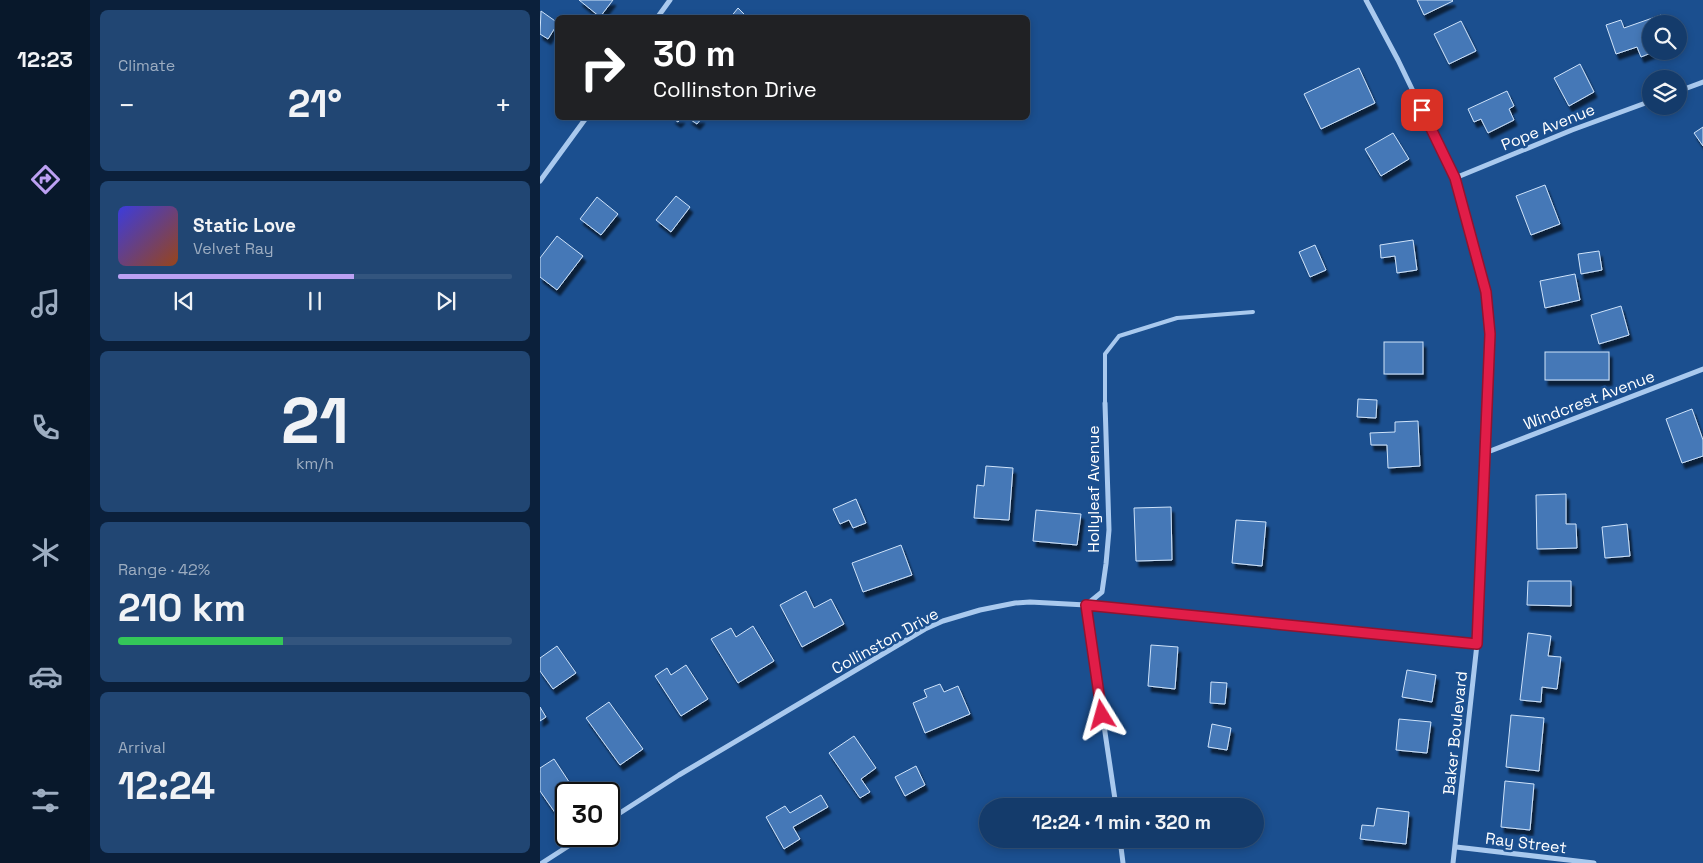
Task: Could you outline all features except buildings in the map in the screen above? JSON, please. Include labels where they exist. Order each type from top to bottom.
[{"type":"street","points":[[659,15],[670,0]]},
{"type":"street","name":"Baker Boulevard","points":[[1366,0],[1398,60],[1455,178],[1486,292],[1490,334],[1477,644],[1454,863]]},
{"type":"street","points":[[1687,88],[1703,82]]},
{"type":"street","name":"Pope Avenue","points":[[1455,178],[1572,130],[1642,104]]},
{"type":"street","points":[[540,181],[585,120]]},
{"type":"street","name":"Windcrest Avenue","points":[[1485,454],[1703,369]]},
{"type":"street","name":"Hollyleaf Avenue","points":[[1086,605],[1102,592],[1106,564],[1109,530],[1105,403]]},
{"type":"street","name":"Collinston Drive","points":[[620,813],[679,775],[925,629],[943,621],[1015,602],[1086,605],[1477,644]]},
{"type":"street","points":[[1086,605],[1115,798]]},
{"type":"street","points":[[542,863],[567,847]]},
{"type":"street","name":"Ray Street","points":[[1456,847],[1594,863]]},
{"type":"street","points":[[1121,848],[1123,863]]},
{"type":"lane","points":[[1105,403],[1105,354],[1119,336],[1177,318],[1253,312]]},
{"type":"route","points":[[1102,715],[1086,605],[1477,644],[1490,334],[1486,292],[1455,178],[1422,110]]}]
